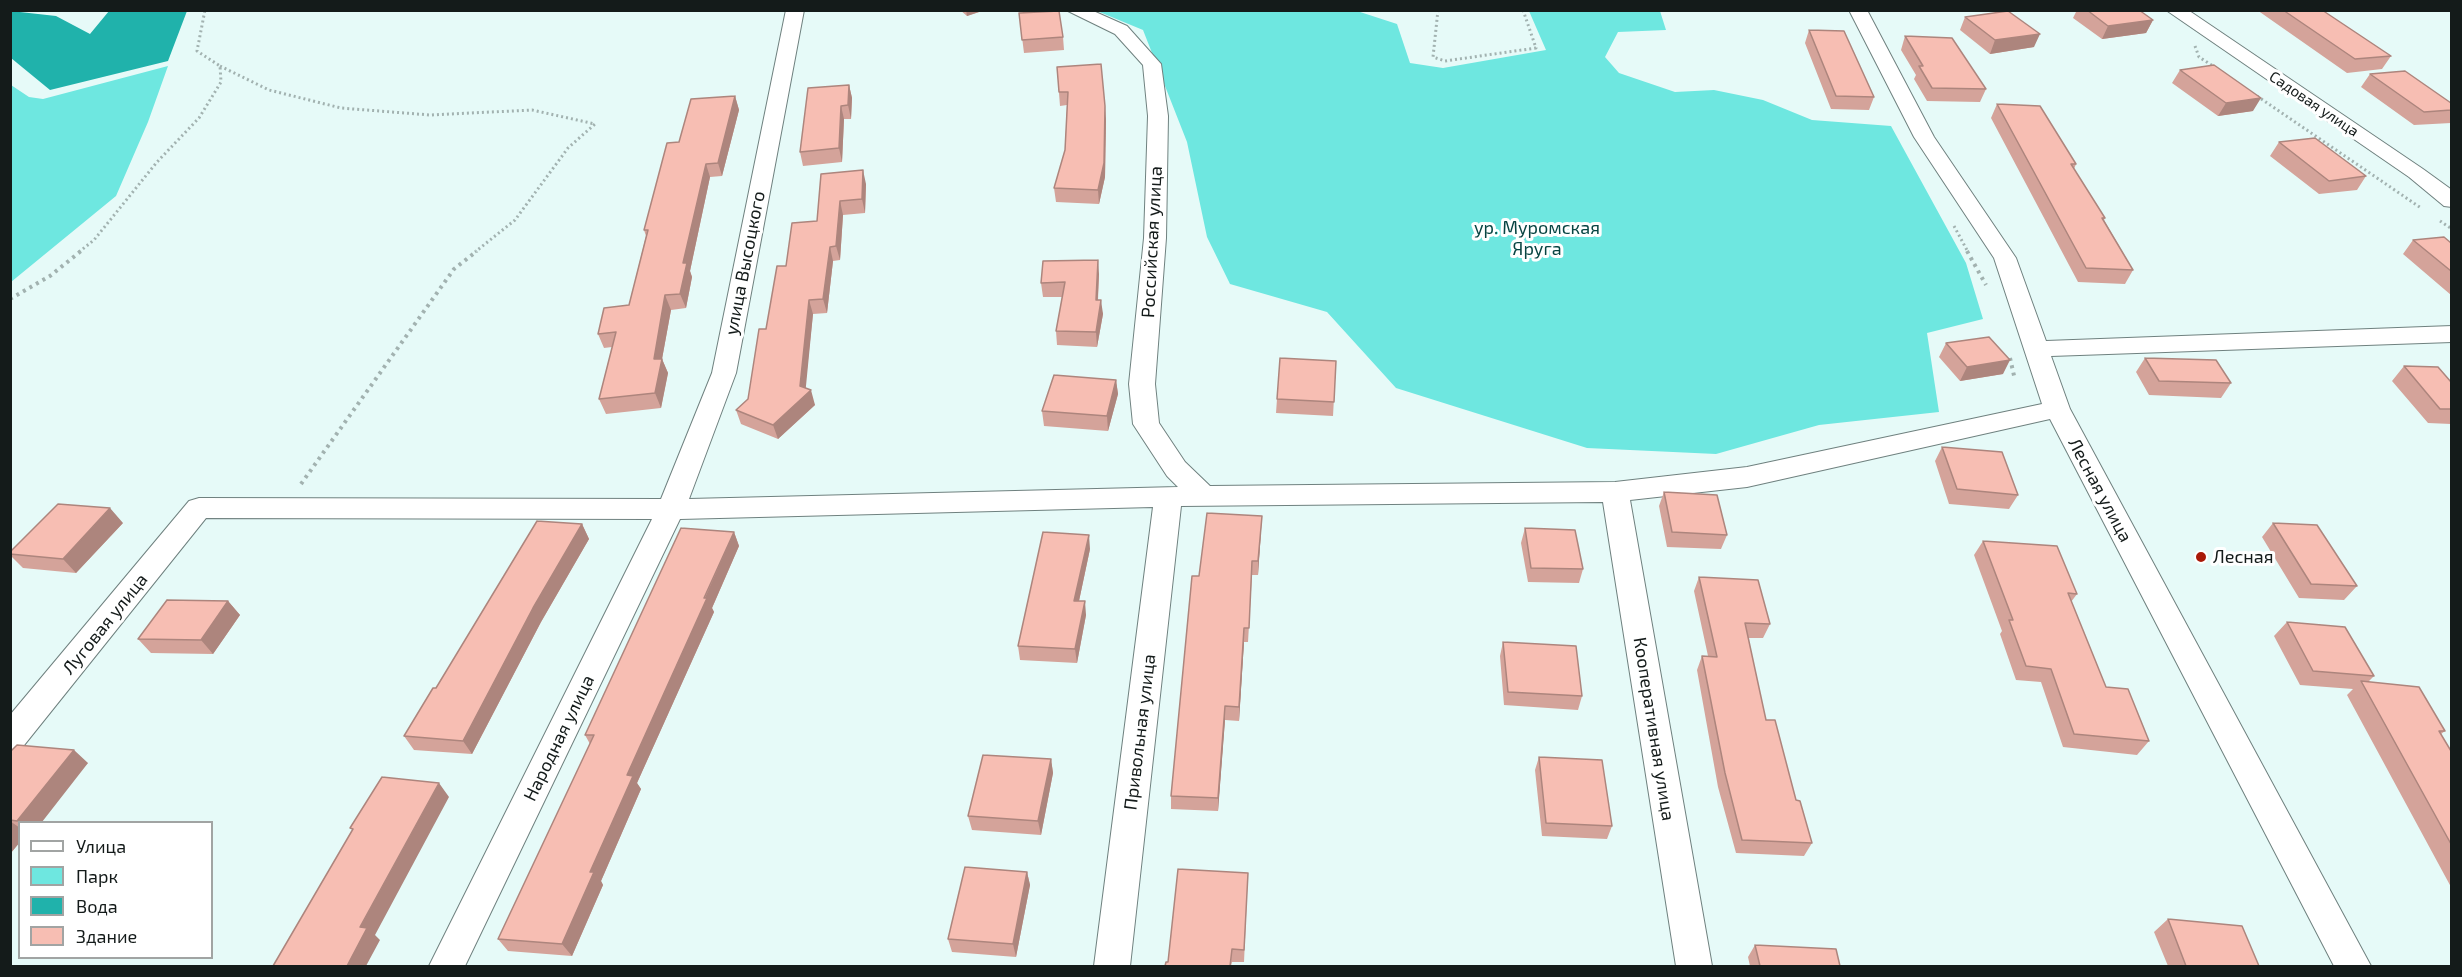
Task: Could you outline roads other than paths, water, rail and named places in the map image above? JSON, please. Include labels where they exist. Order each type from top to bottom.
[{"type":"street","name":"улица Высоцкого","points":[[671,509],[724,373],[795,10]]},
{"type":"street","name":"Российская улица","points":[[1075,10],[1121,30],[1152,64],[1158,127],[1155,238],[1142,384],[1146,423],[1176,469],[1203,496]]},
{"type":"street","name":"Лесная улица","points":[[1858,10],[1924,137],[2005,258],[2057,409],[2353,966]]},
{"type":"street","name":"Садовая улица","points":[[2175,10],[2416,173],[2451,201]]},
{"type":"street","points":[[2038,349],[2451,334]]},
{"type":"street","points":[[671,509],[1203,496],[1615,492],[1747,477],[2057,409]]},
{"type":"street","name":"Кооперативная улица","points":[[1615,492],[1694,966]]},
{"type":"street","name":"Привольная улица","points":[[1112,966],[1168,498]]},
{"type":"street","name":"Луговая улица","points":[[10,739],[199,508],[671,509]]},
{"type":"street","name":"Народная улица","points":[[447,966],[671,509]]},
{"type":"water","points":[[11,11],[56,16],[90,34],[109,11],[187,11],[168,61],[50,90],[11,58]]},
{"type":"place","name":"Лесная","points":[[2201,557]]},
{"type":"park label","name":"ур. Муромская Яруга","points":[[1537,238]]}]
